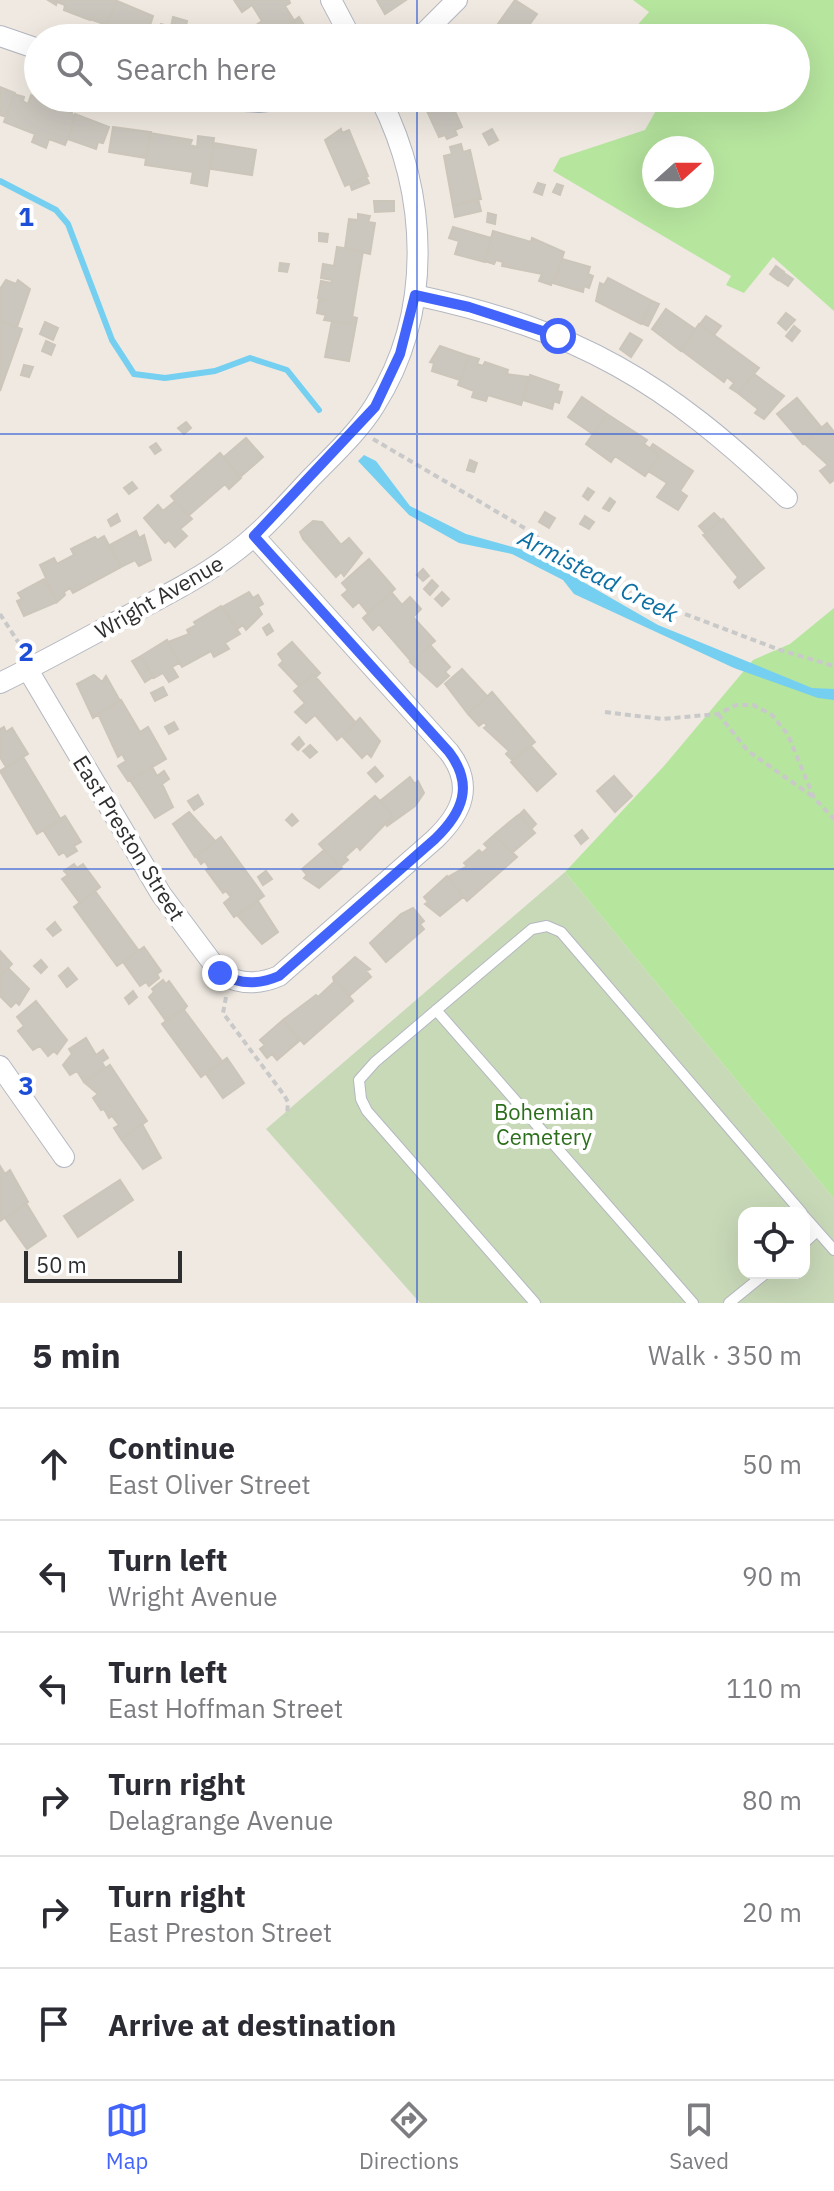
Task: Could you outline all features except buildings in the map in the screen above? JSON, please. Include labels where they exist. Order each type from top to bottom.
[{"type":"street","points":[[331,0],[344,24]]},
{"type":"street","points":[[433,24],[457,0]]},
{"type":"street","points":[[0,36],[24,44]]},
{"type":"street","name":"Wright Avenue","points":[[0,683],[191,581],[254,536],[375,407],[391,374],[415,295],[417,207],[409,168],[386,112]]},
{"type":"street","points":[[415,295],[516,321],[610,360],[662,391],[729,442],[787,498]]},
{"type":"street","name":"East Preston Street","points":[[31,668],[161,894],[220,973],[233,981],[250,983],[279,976],[450,824],[465,794],[463,777],[449,752],[254,536]]},
{"type":"street","points":[[0,1066],[64,1157]]},
{"type":"lane","points":[[535,1303],[378,1123],[361,1099],[359,1080],[366,1070],[532,929],[547,926],[561,932],[797,1207]]},
{"type":"lane","points":[[436,1010],[693,1303]]},
{"type":"lane","points":[[810,1222],[834,1250]]},
{"type":"lane","points":[[810,1237],[817,1231]]},
{"type":"lane","points":[[729,1303],[759,1279]]},
{"type":"path","points":[[356,429],[533,533],[562,561],[619,589],[780,650],[834,666]]},
{"type":"path","points":[[0,614],[31,668]]},
{"type":"path","points":[[605,712],[662,719],[718,714],[736,705],[753,705],[772,715],[788,735],[814,798]]},
{"type":"path","points":[[718,714],[748,751],[814,798],[834,819]]},
{"type":"path","points":[[226,997],[223,1013],[284,1095],[288,1102],[287,1116]]},
{"type":"green space","points":[[633,0],[834,0],[834,311],[773,257],[744,293],[726,285],[731,276],[553,171],[560,158],[645,130],[655,112],[810,112],[810,24],[638,24],[649,12]]},
{"type":"green space","points":[[834,608],[834,1199],[565,872],[664,766],[753,660],[790,644]]},
{"type":"green space","name":"Bohemian Cemetery","points":[[565,872],[834,1199],[834,1303],[420,1303],[266,1129]]},
{"type":"water","points":[[364,455],[376,461],[410,506],[466,534],[531,552],[658,625],[812,688],[834,689],[834,700],[818,698],[734,668],[574,594],[563,580],[512,554],[459,543],[409,515],[358,461]]},
{"type":"waterway","name":"Armistead Creek","points":[[0,181],[56,210],[68,224],[112,340],[134,374],[165,378],[215,371],[250,358],[287,370],[319,410]]},
{"type":"route","points":[[220,973],[233,981],[250,983],[266,982],[279,976],[435,839],[450,824],[465,794],[458,763],[254,536],[323,466],[375,407],[400,354],[415,295],[469,307],[558,336]]}]
